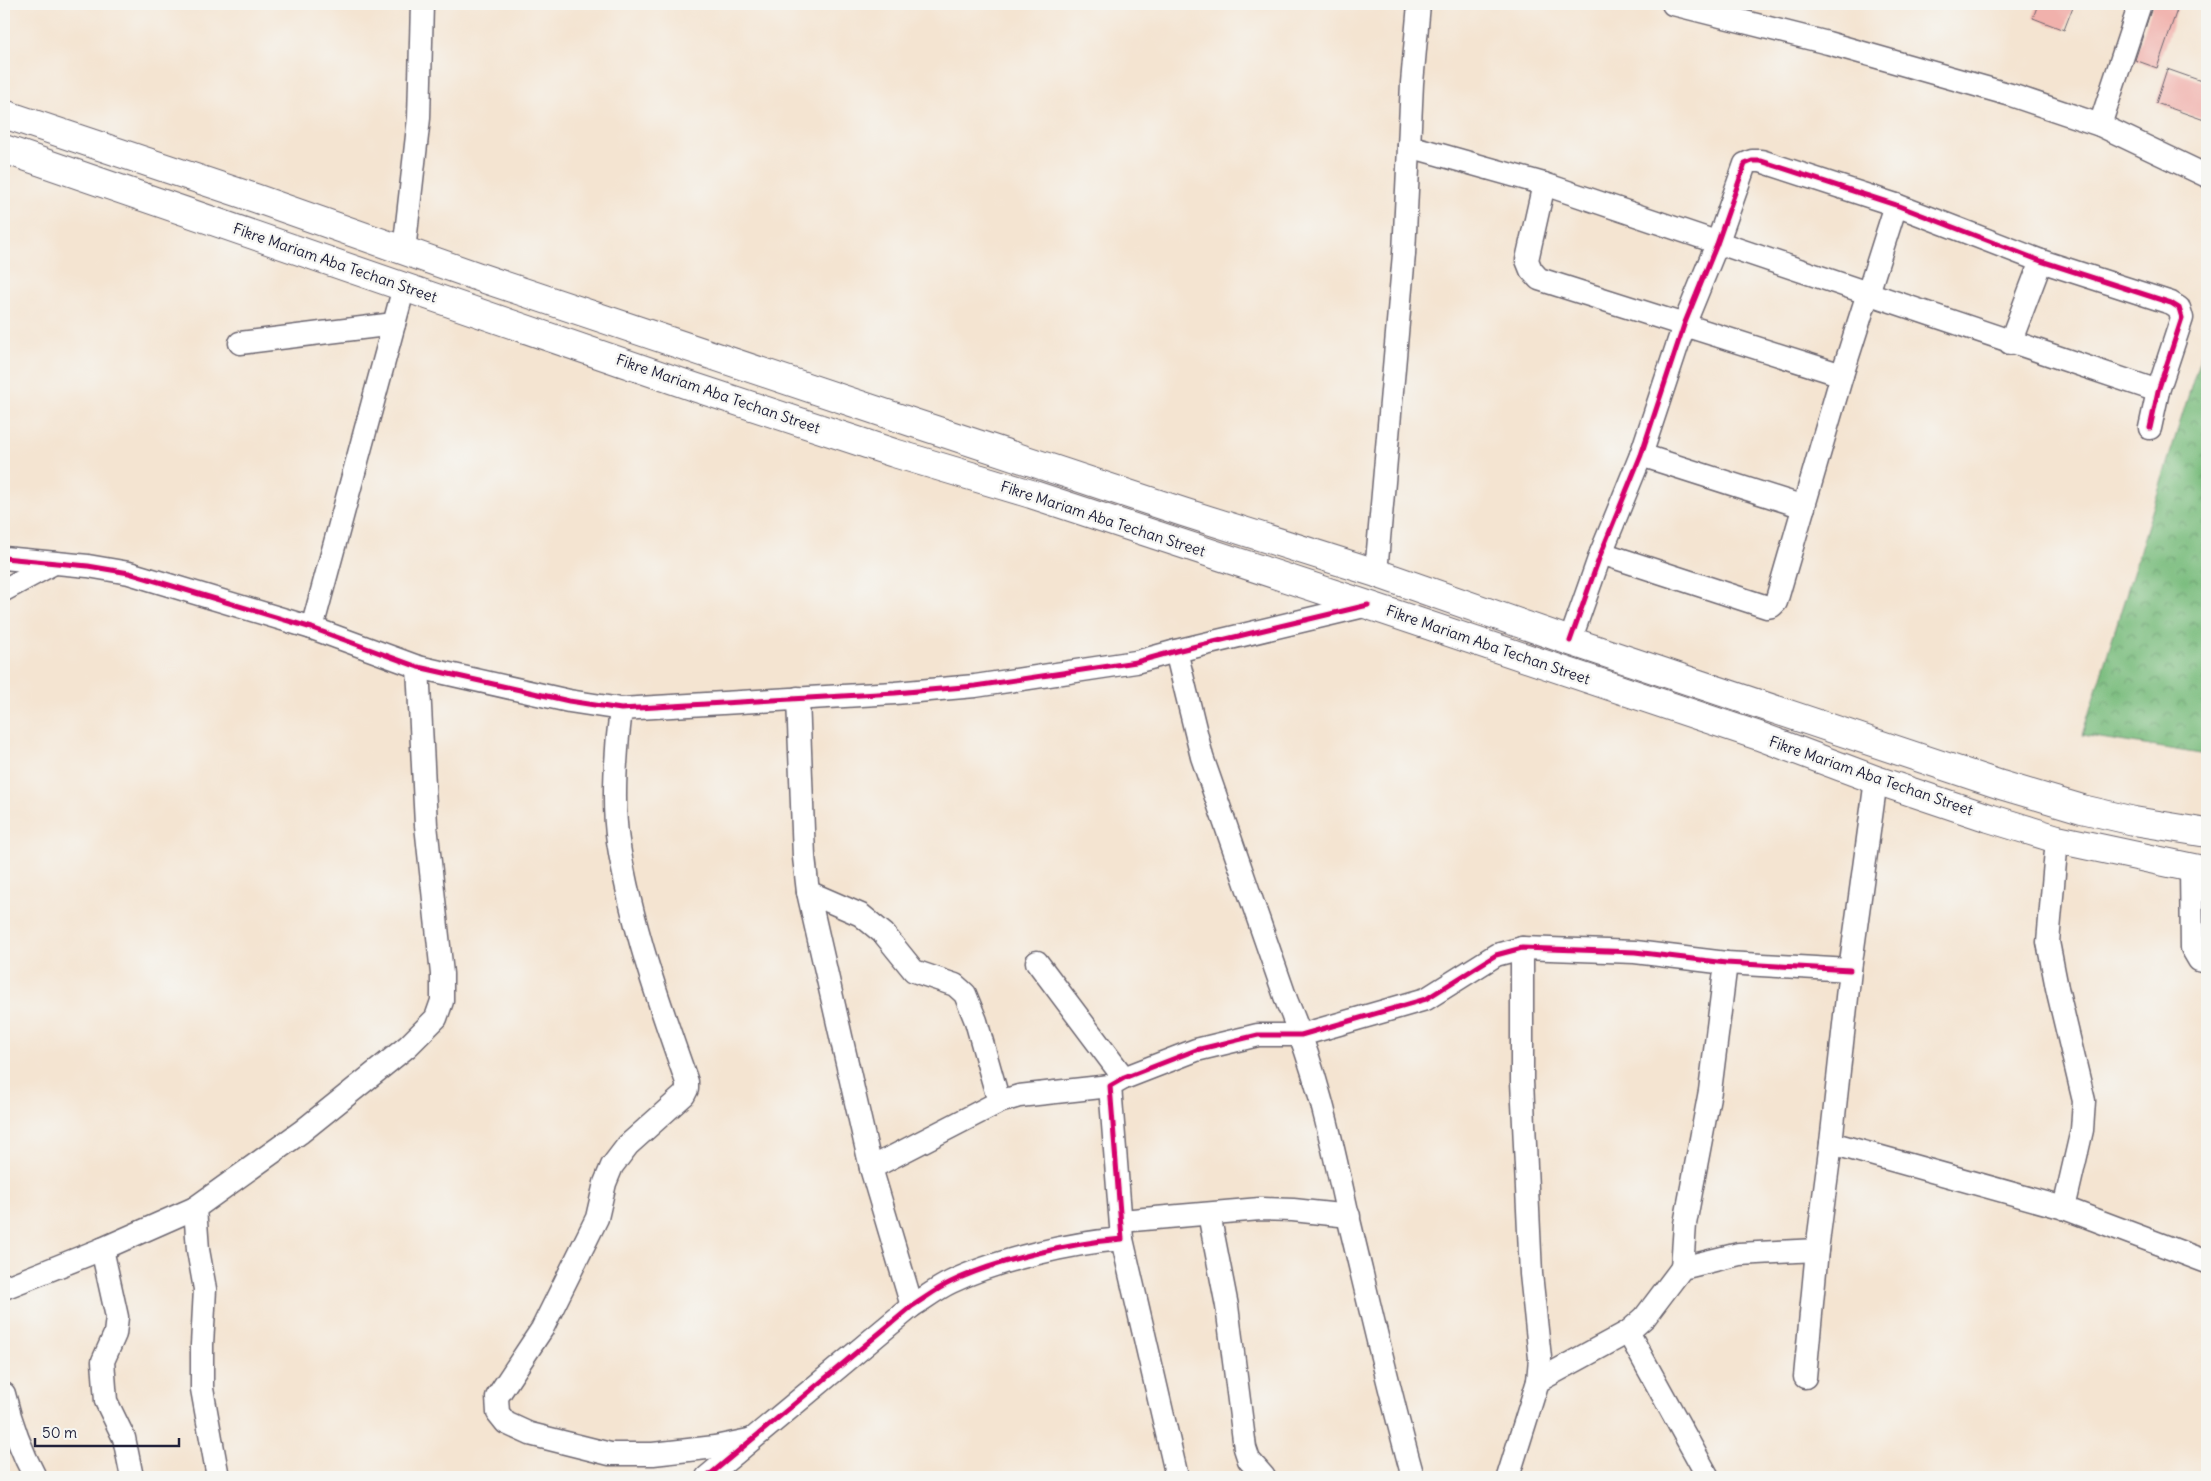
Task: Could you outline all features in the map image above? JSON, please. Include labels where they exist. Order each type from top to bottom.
[{"type":"main road","name":"Fikre Mariam Aba Techan Street","points":[[4,114],[911,422],[1183,512],[1376,573],[2002,785],[2082,809],[2134,821],[2207,833]]},
{"type":"main road","name":"Fikre Mariam Aba Techan Street","points":[[4,149],[730,399],[894,453],[1031,494],[1368,605],[1759,736],[1876,780],[2057,839],[2199,870]]},
{"type":"street","points":[[404,251],[419,118],[422,4]]},
{"type":"street","points":[[1376,573],[1403,264],[1419,4]]},
{"type":"street","points":[[1673,4],[1828,42],[2011,95],[2100,125],[2207,176]]},
{"type":"street","points":[[2100,125],[2140,4]]},
{"type":"street","points":[[1410,146],[1544,184],[2010,343],[2158,391]]},
{"type":"street","points":[[1570,640],[1601,553],[1641,454],[1684,326],[1717,244],[1745,164],[1752,161],[1761,161],[1896,204],[2041,261],[2171,303],[2179,308],[2182,318],[2158,391],[2150,428]]},
{"type":"street","points":[[1544,184],[1526,260],[1531,270],[1539,279],[1842,375]]},
{"type":"street","points":[[1601,553],[1767,607],[1772,606],[1776,602],[1842,375],[1896,204]]},
{"type":"street","points":[[2010,343],[2041,261]]},
{"type":"street","points":[[312,628],[404,287]]},
{"type":"street","points":[[240,343],[394,324]]},
{"type":"street","points":[[1641,454],[1804,507]]},
{"type":"street","points":[[4,558],[129,573],[312,628],[418,667],[569,700],[621,709],[895,693],[975,686],[1136,662],[1368,605]]},
{"type":"street","points":[[4,590],[54,563]]},
{"type":"street","points":[[1176,651],[1202,757],[1287,1002],[1302,1034],[1324,1109],[1390,1393],[1413,1477]]},
{"type":"street","points":[[4,1288],[102,1250],[195,1208],[301,1132],[408,1046],[436,1018],[442,1001],[442,974],[426,825],[418,667]]},
{"type":"street","points":[[798,698],[804,858],[808,892],[871,1168],[912,1306]]},
{"type":"street","points":[[621,709],[618,738],[618,840],[635,927],[687,1089],[684,1095],[628,1145],[612,1166],[605,1183],[597,1218],[542,1329],[496,1397],[498,1412],[506,1423],[530,1434],[610,1454],[653,1454],[715,1447],[750,1440]]},
{"type":"street","points":[[1805,1377],[1817,1250],[1850,970],[1876,780]]},
{"type":"street","points":[[2057,839],[2048,942],[2084,1101],[2082,1130],[2064,1208]]},
{"type":"street","points":[[2199,870],[2192,948],[2199,960],[2207,962]]},
{"type":"street","points":[[808,892],[861,915],[884,934],[914,971],[955,986],[965,994],[976,1021],[999,1102]]},
{"type":"street","points":[[871,1168],[999,1102],[1019,1096],[1117,1082],[1196,1050],[1258,1035],[1302,1034],[1426,999],[1496,955],[1522,948],[1635,952],[1726,963],[1850,970]]},
{"type":"street","points":[[1508,1477],[1538,1381],[1540,1358],[1531,1274],[1522,1082],[1522,948]]},
{"type":"street","points":[[1037,962],[1117,1082],[1121,1230],[1177,1477]]},
{"type":"street","points":[[1538,1381],[1628,1332],[1644,1317],[1682,1268],[1685,1224],[1710,1091],[1726,963]]},
{"type":"street","points":[[1831,1143],[2064,1208],[2207,1262]]},
{"type":"street","points":[[195,1208],[198,1250],[205,1289],[202,1388],[218,1477]]},
{"type":"street","points":[[707,1477],[912,1306],[949,1283],[971,1273],[1093,1241],[1121,1230],[1209,1214],[1260,1209],[1293,1210],[1348,1216]]},
{"type":"street","points":[[1209,1214],[1227,1306],[1245,1448],[1249,1460],[1264,1477]]},
{"type":"street","points":[[102,1250],[117,1317],[115,1334],[103,1361],[106,1401],[124,1438],[132,1477]]},
{"type":"street","points":[[1682,1268],[1739,1254],[1817,1250]]},
{"type":"street","points":[[1628,1332],[1708,1477]]},
{"type":"street","points":[[4,1394],[19,1441],[36,1477]]},
{"type":"green space","points":[[2207,336],[2207,755],[2082,735]]},
{"type":"building","points":[[2038,4],[2074,4],[2064,30],[2033,18]]},
{"type":"building","points":[[2153,4],[2179,4],[2157,68],[2135,60]]},
{"type":"building","points":[[2167,69],[2207,83],[2207,121],[2156,103]]},
{"type":"cycle path","points":[[1570,641],[1601,553],[1641,455],[1684,325],[1717,244],[1745,164],[1752,161],[1761,161],[1896,205],[2041,261],[2171,303],[2179,308],[2182,318],[2158,391],[2150,428]]},
{"type":"cycle path","points":[[4,558],[88,566],[129,573],[312,628],[418,667],[569,701],[621,709],[895,693],[975,686],[1136,662],[1368,605]]},
{"type":"cycle path","points":[[707,1477],[912,1306],[941,1287],[969,1274],[1012,1260],[1080,1244],[1122,1239],[1110,1086],[1124,1078],[1196,1050],[1258,1035],[1301,1035],[1426,999],[1496,955],[1522,948],[1635,952],[1726,963],[1850,970]]}]
